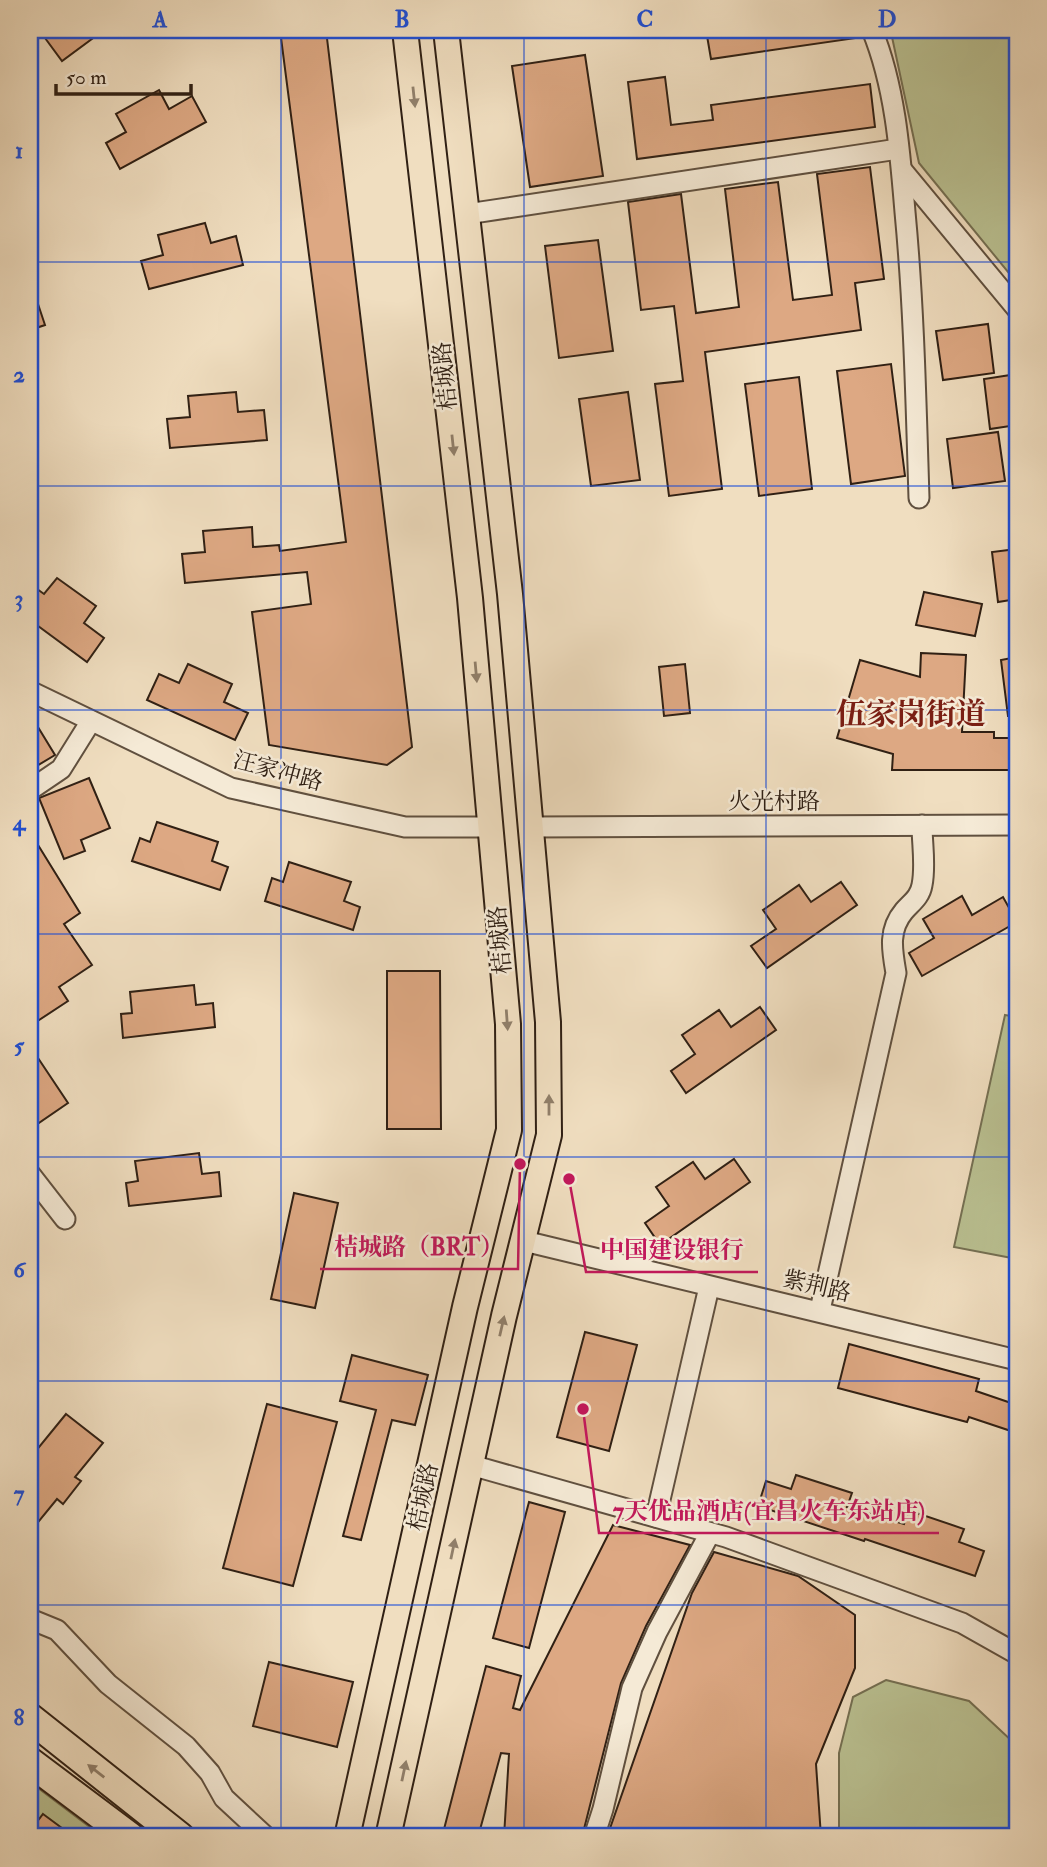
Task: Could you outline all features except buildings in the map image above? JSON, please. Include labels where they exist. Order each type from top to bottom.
[{"type":"highway","points":[[30,1718],[180,1837]]},
{"type":"highway","points":[[30,1762],[131,1837]]},
{"type":"main road","name":"桔城路","points":[[346,1837],[465,1307],[509,1130],[508,1024],[470,598],[405,30]]},
{"type":"main road","name":"桔城路","points":[[388,1837],[504,1316],[549,1135],[548,1022],[510,594],[446,30]]},
{"type":"street","points":[[872,30],[884,59],[902,170],[914,309],[919,498]]},
{"type":"street","points":[[467,214],[898,149]]},
{"type":"street","points":[[902,170],[1017,309]]},
{"type":"street","name":"汪家冲路","points":[[30,691],[232,788],[405,827],[490,827]]},
{"type":"street","points":[[30,790],[61,769],[91,721]]},
{"type":"street","points":[[820,1310],[896,973],[891,942],[895,926],[904,911],[917,900],[922,886],[922,825]]},
{"type":"street","name":"火光村路","points":[[531,827],[1017,825]]},
{"type":"street","points":[[30,1174],[65,1219]]},
{"type":"street","name":"紫荆路","points":[[524,1241],[709,1287],[820,1310],[1017,1360]]},
{"type":"street","points":[[656,1517],[709,1287]]},
{"type":"street","points":[[471,1465],[710,1533],[962,1623],[1017,1654]]},
{"type":"street","points":[[594,1837],[632,1688],[656,1632],[710,1533]]},
{"type":"street","points":[[30,1619],[57,1630],[108,1684],[186,1746],[210,1773],[224,1798],[266,1837]]},
{"type":"green space","points":[[906,30],[1017,30],[1017,283],[919,163],[892,37]]},
{"type":"green space","points":[[1005,1015],[1017,1017],[1017,1259],[954,1247]]},
{"type":"green space","points":[[886,1680],[969,1701],[1014,1743],[1017,1741],[1017,1837],[839,1837],[839,1753],[853,1697]]},
{"type":"green space","points":[[30,1782],[103,1837],[30,1837]]},
{"type":"place","name":"桔城路（BRT）","points":[[520,1164]]},
{"type":"place","name":"中国建设银行","points":[[569,1179]]},
{"type":"place","name":"7天优品酒店(宜昌火车东站店)","points":[[583,1409]]},
{"type":"district","name":"伍家岗街道","points":[[911,714]]}]
